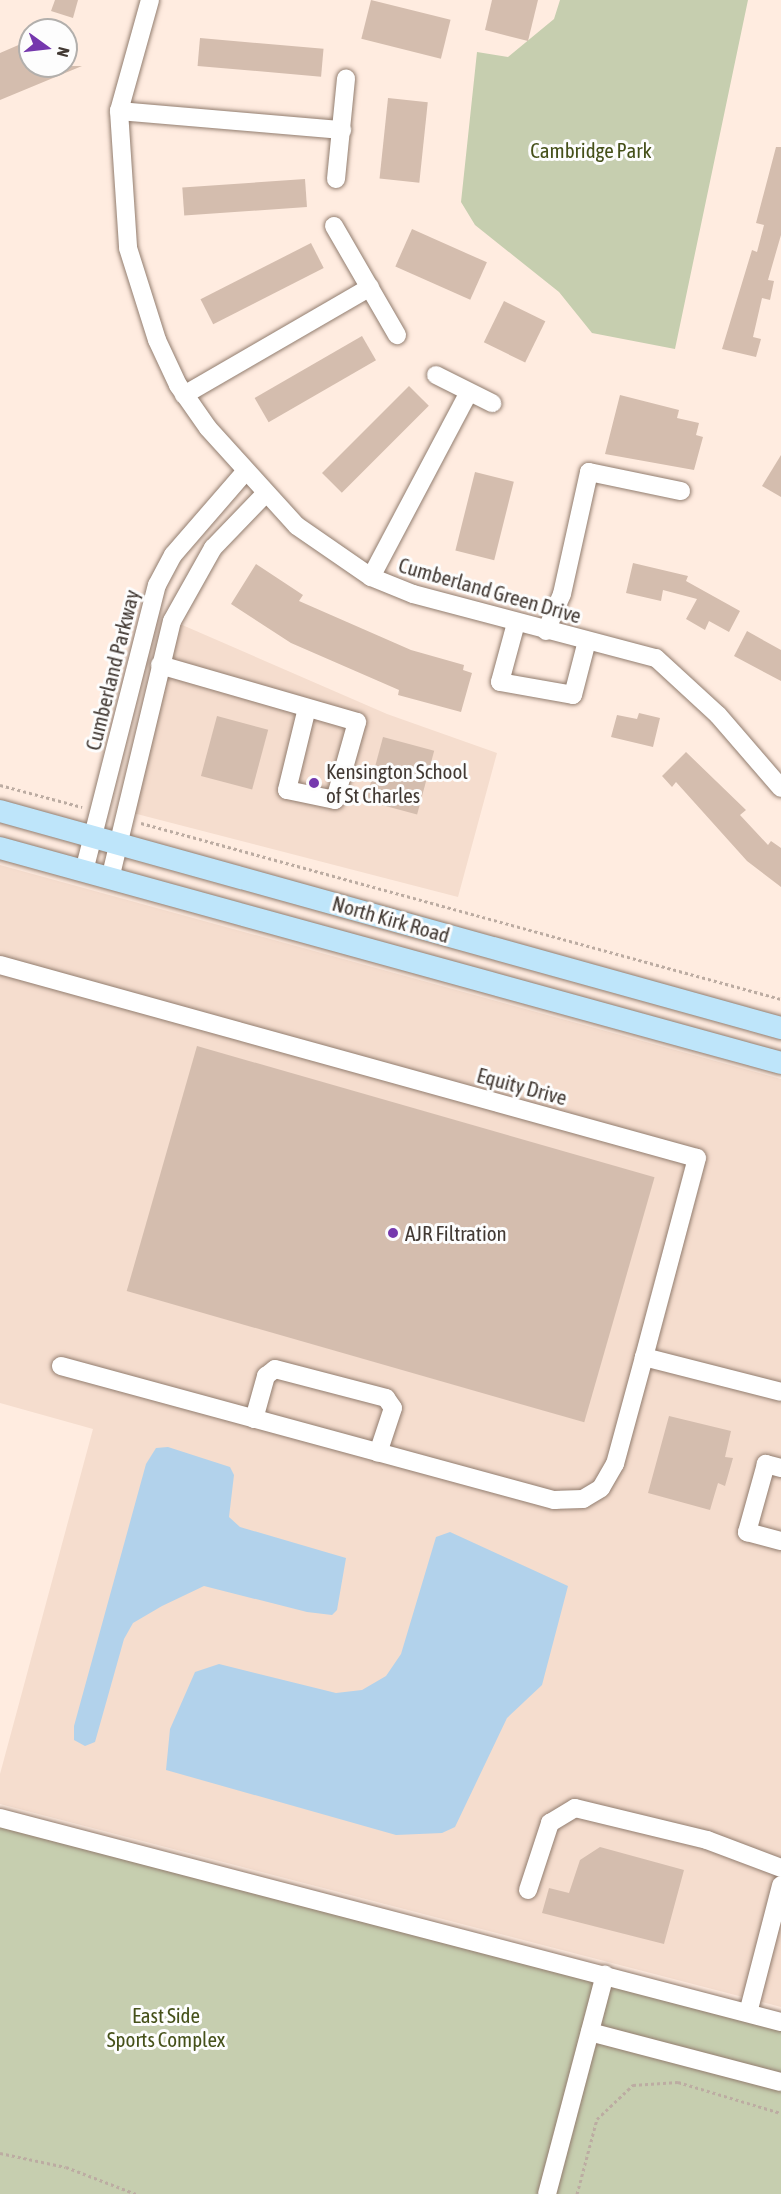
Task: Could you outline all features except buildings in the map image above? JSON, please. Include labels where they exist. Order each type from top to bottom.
[{"type":"main road","name":"North Kirk Road","points":[[0,811],[781,1028]]},
{"type":"main road","name":"North Kirk Road","points":[[0,848],[781,1063]]},
{"type":"street","name":"Cumberland Green Drive","points":[[150,0],[119,111],[128,248],[157,340],[184,395],[244,472],[264,495],[297,526],[370,577],[516,623],[656,658],[718,715],[781,788]]},
{"type":"street","points":[[336,179],[346,78]]},
{"type":"street","points":[[119,111],[342,130]]},
{"type":"street","points":[[334,226],[397,335]]},
{"type":"street","points":[[184,395],[370,287]]},
{"type":"street","points":[[436,375],[492,403]]},
{"type":"street","points":[[370,577],[469,392]]},
{"type":"street","name":"Cumberland Parkway","points":[[84,871],[156,585],[173,555],[244,472]]},
{"type":"street","points":[[546,631],[562,594],[589,472],[681,491]]},
{"type":"street","points":[[110,879],[160,664],[192,579],[238,518],[264,495]]},
{"type":"street","points":[[516,623],[501,682],[573,695],[586,641]]},
{"type":"street","points":[[160,664],[357,722],[335,801],[287,790],[307,708]]},
{"type":"street","name":"Equity Drive","points":[[0,965],[697,1158],[644,1357]]},
{"type":"street","points":[[61,1366],[554,1500],[583,1499],[601,1488],[615,1464],[644,1357],[781,1392]]},
{"type":"street","points":[[254,1419],[266,1376],[275,1369],[386,1398],[393,1408],[378,1453]]},
{"type":"street","points":[[781,1468],[766,1464],[747,1532],[781,1541]]},
{"type":"street","points":[[528,1890],[550,1823],[575,1808],[707,1840],[781,1868]]},
{"type":"street","points":[[0,1818],[781,2022]]},
{"type":"street","points":[[748,2013],[773,1942],[781,1885]]},
{"type":"street","points":[[547,2194],[604,1975]]},
{"type":"street","points":[[590,2032],[781,2082]]},
{"type":"path","points":[[0,785],[100,811]]},
{"type":"path","points":[[125,819],[781,999]]},
{"type":"path","points":[[577,2194],[597,2119],[633,2085],[678,2082],[781,2113]]},
{"type":"path","points":[[0,2153],[66,2167],[136,2194]]},
{"type":"shaded area","name":"Kensington School of St Charles","points":[[180,624],[387,714],[497,753],[458,897],[133,813]]},
{"type":"shaded area","points":[[0,865],[781,1079],[781,2007],[0,1804],[0,1774],[93,1429],[0,1403]]},
{"type":"green space","name":"Cambridge Park","points":[[560,0],[748,0],[675,349],[592,333],[559,292],[475,225],[461,202],[477,52],[508,57],[554,19]]},
{"type":"green space","name":"East Side Sports Complex","points":[[0,1814],[781,2017],[781,2194],[0,2194]]},
{"type":"water","points":[[168,1447],[230,1467],[234,1475],[229,1517],[240,1527],[346,1558],[337,1610],[332,1615],[307,1612],[204,1586],[162,1606],[133,1623],[124,1639],[95,1742],[85,1746],[74,1740],[74,1726],[146,1464],[156,1448]]},
{"type":"water","points":[[450,1532],[568,1586],[542,1685],[507,1718],[455,1827],[442,1833],[396,1835],[166,1770],[170,1729],[195,1672],[219,1664],[336,1693],[362,1690],[386,1676],[401,1654],[436,1537]]},
{"type":"place","name":"Kensington School of St Charles","points":[[314,783]]},
{"type":"place","name":"AJR Filtration","points":[[393,1233]]}]
